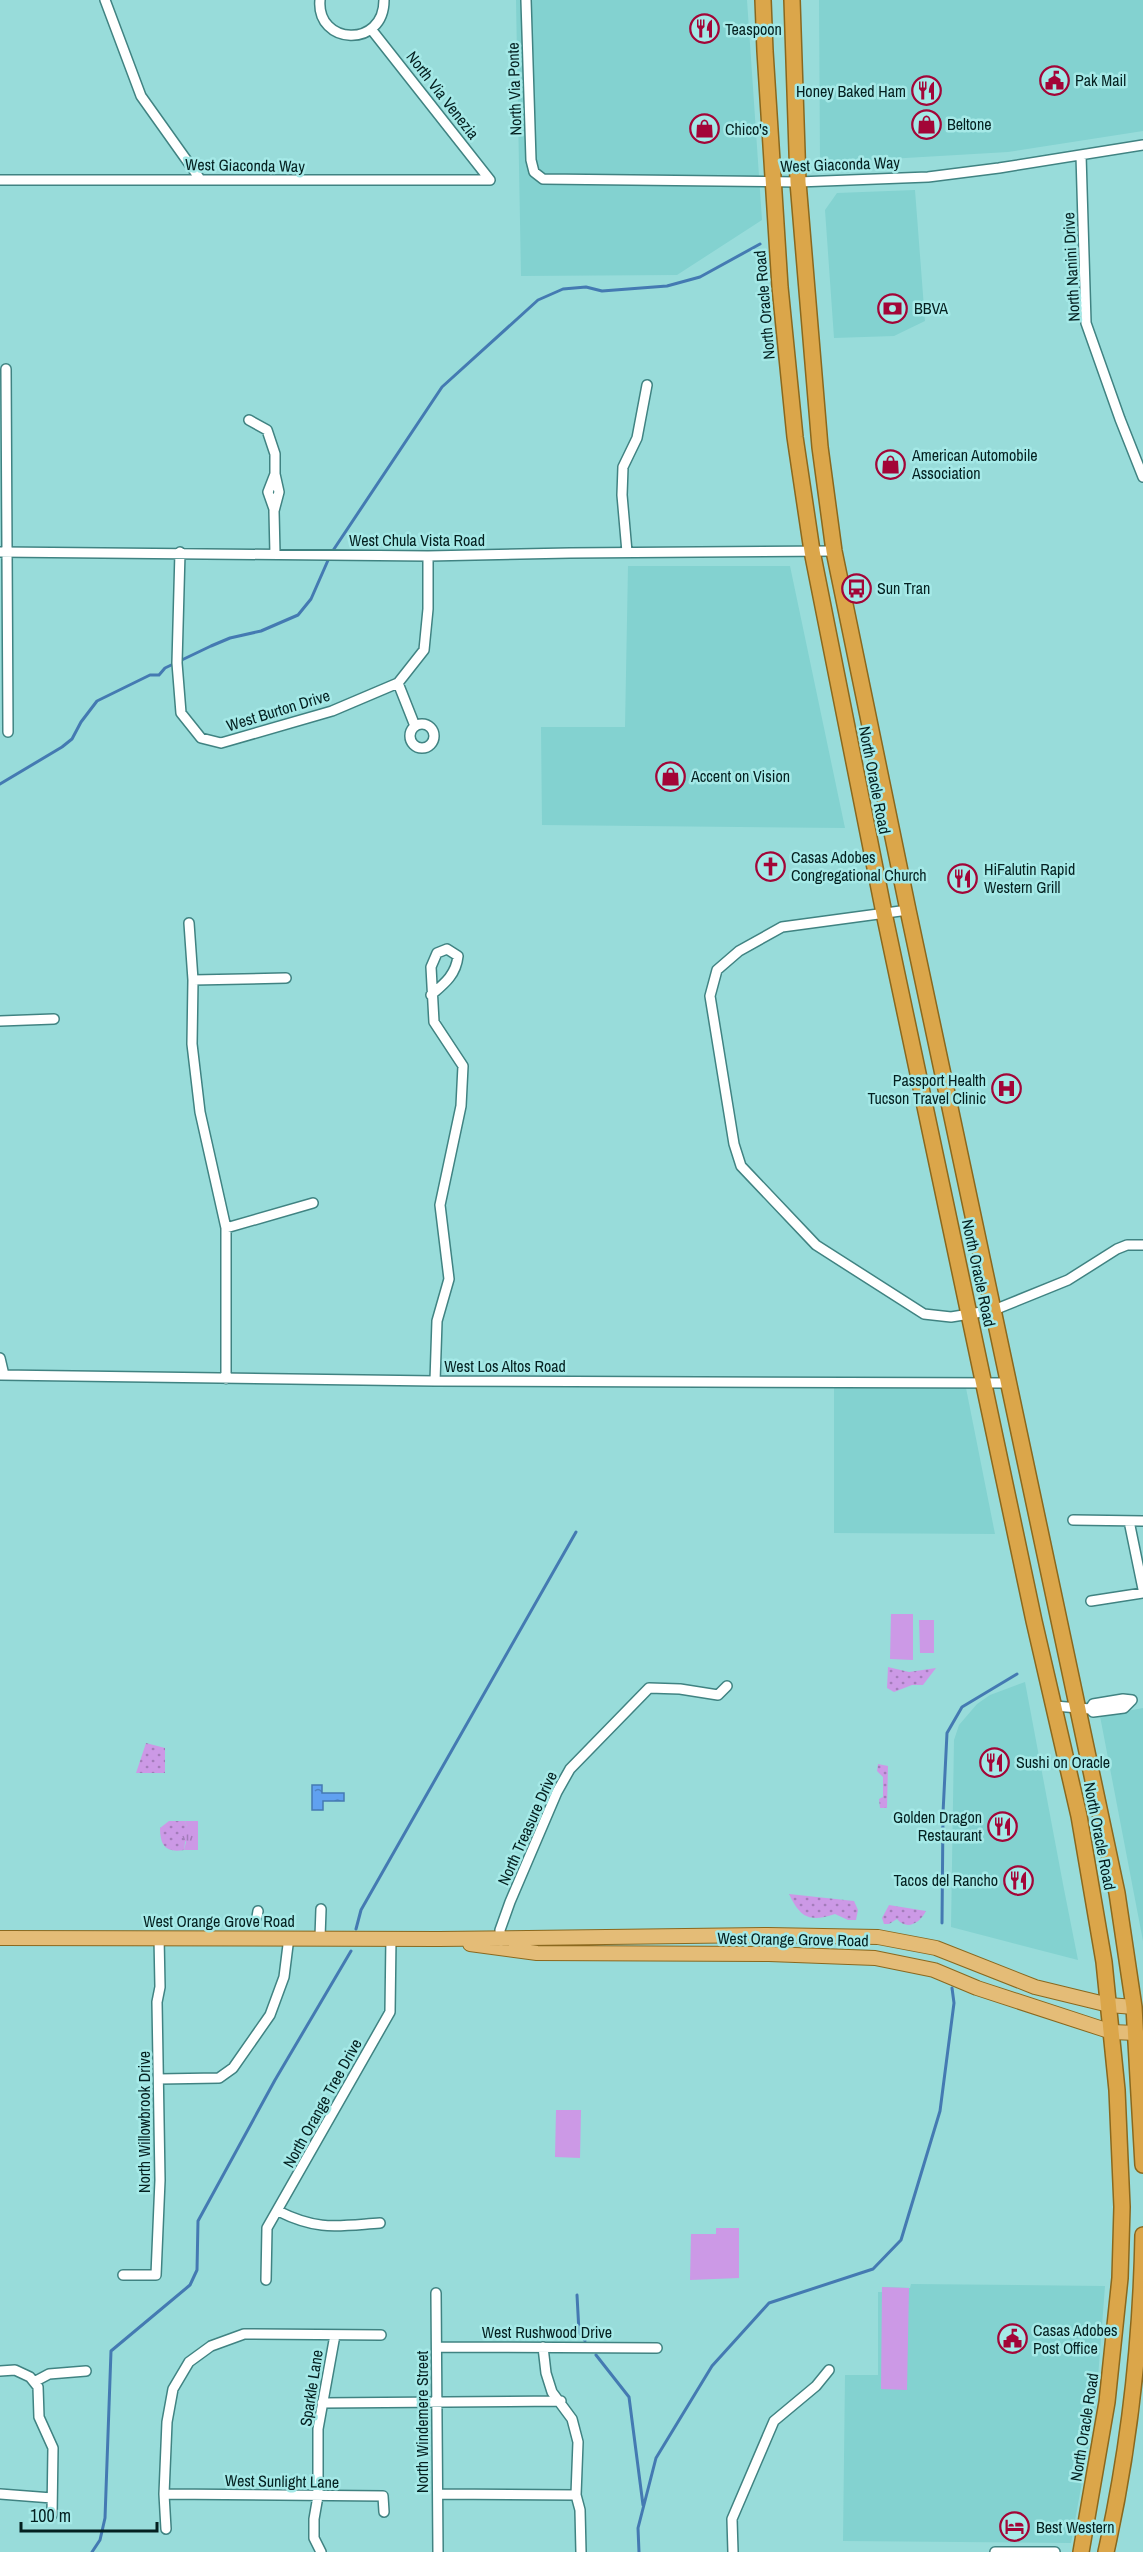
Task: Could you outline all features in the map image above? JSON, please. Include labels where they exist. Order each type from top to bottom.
[{"type":"highway","name":"North Oracle Road","points":[[764,0],[772,181],[795,437],[812,551],[884,913],[1034,1620],[1079,1816],[1104,1962],[1118,2090],[1122,2207],[1120,2278],[1107,2402],[1081,2552]]},
{"type":"highway","name":"North Oracle Road","points":[[792,0],[798,182],[820,447],[834,551],[1009,1383],[1084,1708],[1117,1893],[1134,2007],[1143,2165]]},
{"type":"highway","points":[[1106,2552],[1130,2410],[1142,2278],[1143,2235]]},
{"type":"main road","name":"West Orange Grove Road","points":[[0,1938],[320,1937],[439,1939],[501,1944],[758,1935],[878,1937],[936,1948],[1035,1987],[1109,2005],[1134,2007]]},
{"type":"main road","name":"West Orange Grove Road","points":[[501,1944],[537,1953],[769,1954],[875,1958],[934,1970],[977,1988],[1112,2032],[1136,2032]]},
{"type":"street","points":[[105,0],[141,96],[200,179]]},
{"type":"street","points":[[320,0],[321,14],[325,22],[340,33],[357,35],[371,29],[383,12],[384,0]]},
{"type":"street","name":"North Via Ponte","points":[[526,0],[531,160],[537,176]]},
{"type":"street","name":"North Via Venezia","points":[[371,29],[490,180]]},
{"type":"street","name":"West Giaconda Way","points":[[537,176],[556,181],[798,182],[928,177],[1143,145]]},
{"type":"street","name":"North Nanini Drive","points":[[1081,155],[1086,323],[1143,477]]},
{"type":"street","name":"West Giaconda Way","points":[[0,180],[490,180]]},
{"type":"street","points":[[6,369],[4,552],[8,732]]},
{"type":"street","points":[[627,552],[622,495],[623,467],[636,438],[647,385]]},
{"type":"street","points":[[249,420],[267,430],[275,454],[275,474],[268,492],[274,511],[274,554]]},
{"type":"street","name":"West Chula Vista Road","points":[[4,552],[428,556],[834,551]]},
{"type":"street","name":"West Burton Drive","points":[[180,552],[177,663],[181,713],[201,738],[221,743],[249,737],[332,711],[398,683]]},
{"type":"street","points":[[415,726],[398,683],[424,650],[428,609],[428,556]]},
{"type":"street","points":[[908,910],[782,927],[739,951],[717,970],[710,996],[734,1144],[741,1166],[816,1245],[924,1314],[951,1317],[994,1310],[1068,1280],[1127,1245],[1143,1245]]},
{"type":"street","points":[[189,923],[193,980],[192,1044],[200,1112],[226,1228],[226,1379]]},
{"type":"street","points":[[431,995],[452,977],[457,964],[458,956],[447,949],[437,953],[431,968],[431,995],[434,1022],[463,1066],[461,1106],[440,1206],[449,1280],[437,1321],[435,1381]]},
{"type":"street","points":[[193,980],[286,978]]},
{"type":"street","points":[[0,1021],[54,1019]]},
{"type":"street","points":[[226,1228],[313,1203]]},
{"type":"street","points":[[0,1358],[2,1375]]},
{"type":"street","name":"West Los Altos Road","points":[[2,1375],[435,1381],[1009,1383]]},
{"type":"street","points":[[1073,1520],[1143,1521]]},
{"type":"street","points":[[1091,1602],[1143,1591],[1129,1521]]},
{"type":"street","name":"North Treasure Drive","points":[[501,1944],[500,1930],[510,1902],[557,1792],[570,1769],[649,1688],[680,1689],[718,1695],[727,1686]]},
{"type":"street","points":[[1054,1706],[1084,1708],[1094,1712],[1124,1708],[1132,1700],[1143,1697]]},
{"type":"street","points":[[320,1937],[321,1909]]},
{"type":"street","name":"North Willowbrook Drive","points":[[123,2275],[156,2275],[160,2180],[159,1937]]},
{"type":"street","points":[[159,2079],[219,2078],[233,2068],[270,2015],[285,1977],[289,1937]]},
{"type":"street","name":"North Orange Tree Drive","points":[[266,2280],[267,2228],[390,2012],[392,1938]]},
{"type":"street","points":[[278,2211],[302,2223],[328,2227],[380,2223]]},
{"type":"street","name":"North Windemere Street","points":[[436,2293],[438,2552]]},
{"type":"street","points":[[166,2529],[164,2494],[167,2422],[173,2389],[189,2362],[211,2346],[244,2334],[381,2335]]},
{"type":"street","name":"Sparkle Lane","points":[[320,2552],[314,2538],[318,2496],[318,2429],[335,2335]]},
{"type":"street","name":"West Rushwood Drive","points":[[437,2347],[657,2348]]},
{"type":"street","points":[[543,2347],[546,2373],[552,2392],[561,2401],[572,2419],[578,2442],[576,2495],[580,2510],[581,2552]]},
{"type":"street","points":[[0,2371],[15,2370],[30,2377],[38,2387],[39,2417],[53,2448],[52,2515]]},
{"type":"street","points":[[733,2552],[732,2519],[774,2421],[816,2386],[829,2370]]},
{"type":"street","points":[[34,2382],[49,2374],[86,2372]]},
{"type":"street","points":[[322,2403],[561,2401]]},
{"type":"street","points":[[0,2494],[51,2498]]},
{"type":"street","name":"West Sunlight Lane","points":[[164,2494],[383,2496],[384,2512]]},
{"type":"street","points":[[438,2494],[576,2495]]},
{"type":"street","points":[[995,2552],[1055,2552]]},
{"type":"shaded area","points":[[516,0],[747,0],[762,220],[677,275],[521,276]]},
{"type":"shaded area","points":[[819,0],[1143,0],[1143,131],[1008,152],[820,163]]},
{"type":"shaded area","points":[[915,190],[925,321],[894,336],[834,338],[825,210],[837,193]]},
{"type":"shaded area","points":[[628,566],[790,566],[845,828],[542,825],[541,727],[625,727]]},
{"type":"shaded area","points":[[834,1378],[964,1378],[995,1534],[834,1533]]},
{"type":"shaded area","points":[[1025,1682],[1078,1960],[951,1927],[954,1740],[959,1725],[977,1704],[990,1695]]},
{"type":"shaded area","points":[[1143,1708],[1143,1941],[1100,1716]]},
{"type":"shaded area","points":[[911,2284],[1105,2286],[1096,2404],[1071,2543],[843,2541],[845,2375],[878,2375],[878,2292],[882,2292],[882,2287],[910,2288]]},
{"type":"green space","points":[[891,1614],[913,1614],[913,1660],[890,1659]]},
{"type":"green space","points":[[919,1620],[934,1620],[934,1653],[920,1653]]},
{"type":"green space","points":[[888,1667],[909,1672],[936,1668],[923,1685],[912,1685],[894,1692],[887,1688]]},
{"type":"green space","points":[[146,1743],[165,1748],[165,1773],[136,1773]]},
{"type":"green space","points":[[878,1764],[888,1766],[887,1808],[880,1808],[879,1799],[883,1797],[883,1777],[877,1771]]},
{"type":"green space","points":[[169,1821],[185,1821],[187,1827],[184,1850],[168,1849],[163,1844],[160,1828]]},
{"type":"green space","points":[[185,1821],[198,1821],[198,1850],[184,1850],[186,1842],[181,1835],[187,1827]]},
{"type":"green space","points":[[789,1894],[854,1901],[858,1910],[856,1920],[848,1920],[835,1914],[819,1918],[807,1916],[798,1909]]},
{"type":"green space","points":[[889,1905],[926,1911],[913,1924],[901,1923],[897,1919],[884,1924],[882,1918]]},
{"type":"green space","points":[[556,2110],[581,2110],[580,2158],[555,2157]]},
{"type":"green space","points":[[716,2228],[739,2228],[739,2278],[690,2280],[691,2234],[716,2234]]},
{"type":"green space","points":[[882,2287],[909,2288],[907,2390],[881,2389]]},
{"type":"water","points":[[312,1785],[322,1785],[322,1793],[344,1793],[344,1801],[323,1801],[323,1810],[312,1810]]},
{"type":"waterway","points":[[332,552],[442,387],[538,300],[563,289],[586,287],[602,291],[667,286],[700,277],[760,244]]},
{"type":"waterway","points":[[0,784],[72,739],[81,722],[97,701],[150,675],[159,675],[165,668],[211,646],[230,638],[261,631],[298,615],[311,599],[329,558]]},
{"type":"waterway","points":[[356,1929],[361,1910],[576,1532]]},
{"type":"waterway","points":[[942,1923],[943,1813],[947,1733],[962,1707],[1017,1674]]},
{"type":"waterway","points":[[92,2552],[100,2540],[105,2518],[111,2351],[190,2285],[197,2270],[198,2221],[275,2080],[351,1951]]},
{"type":"waterway","points":[[639,2552],[638,2528],[656,2458],[712,2366],[769,2303],[873,2269],[901,2240],[940,2111],[954,2003],[952,1988]]},
{"type":"waterway","points":[[577,2295],[579,2332],[585,2341]]},
{"type":"waterway","points":[[596,2355],[629,2397],[643,2505]]},
{"type":"place","name":"Teaspoon","points":[[704,29]]},
{"type":"place","name":"Pak Mail","points":[[1054,80]]},
{"type":"place","name":"Honey Baked Ham","points":[[927,91]]},
{"type":"place","name":"Beltone","points":[[926,124]]},
{"type":"place","name":"Chico's","points":[[704,129]]},
{"type":"place","name":"BBVA","points":[[893,308]]},
{"type":"place","name":"American Automobile Association","points":[[891,464]]},
{"type":"place","name":"Sun Tran","points":[[856,588]]},
{"type":"place","name":"Accent on Vision","points":[[670,776]]},
{"type":"place","name":"Casas Adobes Congregational Church","points":[[770,866]]},
{"type":"place","name":"HiFalutin Rapid Western Grill","points":[[963,878]]},
{"type":"place","name":"Passport Health Tucson Travel Clinic","points":[[1007,1089]]},
{"type":"place","name":"Sushi on Oracle","points":[[995,1762]]},
{"type":"place","name":"Golden Dragon Restaurant","points":[[1003,1826]]},
{"type":"place","name":"Tacos del Rancho","points":[[1019,1880]]},
{"type":"place","name":"Casas Adobes Post Office","points":[[1012,2339]]},
{"type":"place","name":"Best Western","points":[[1015,2527]]}]
